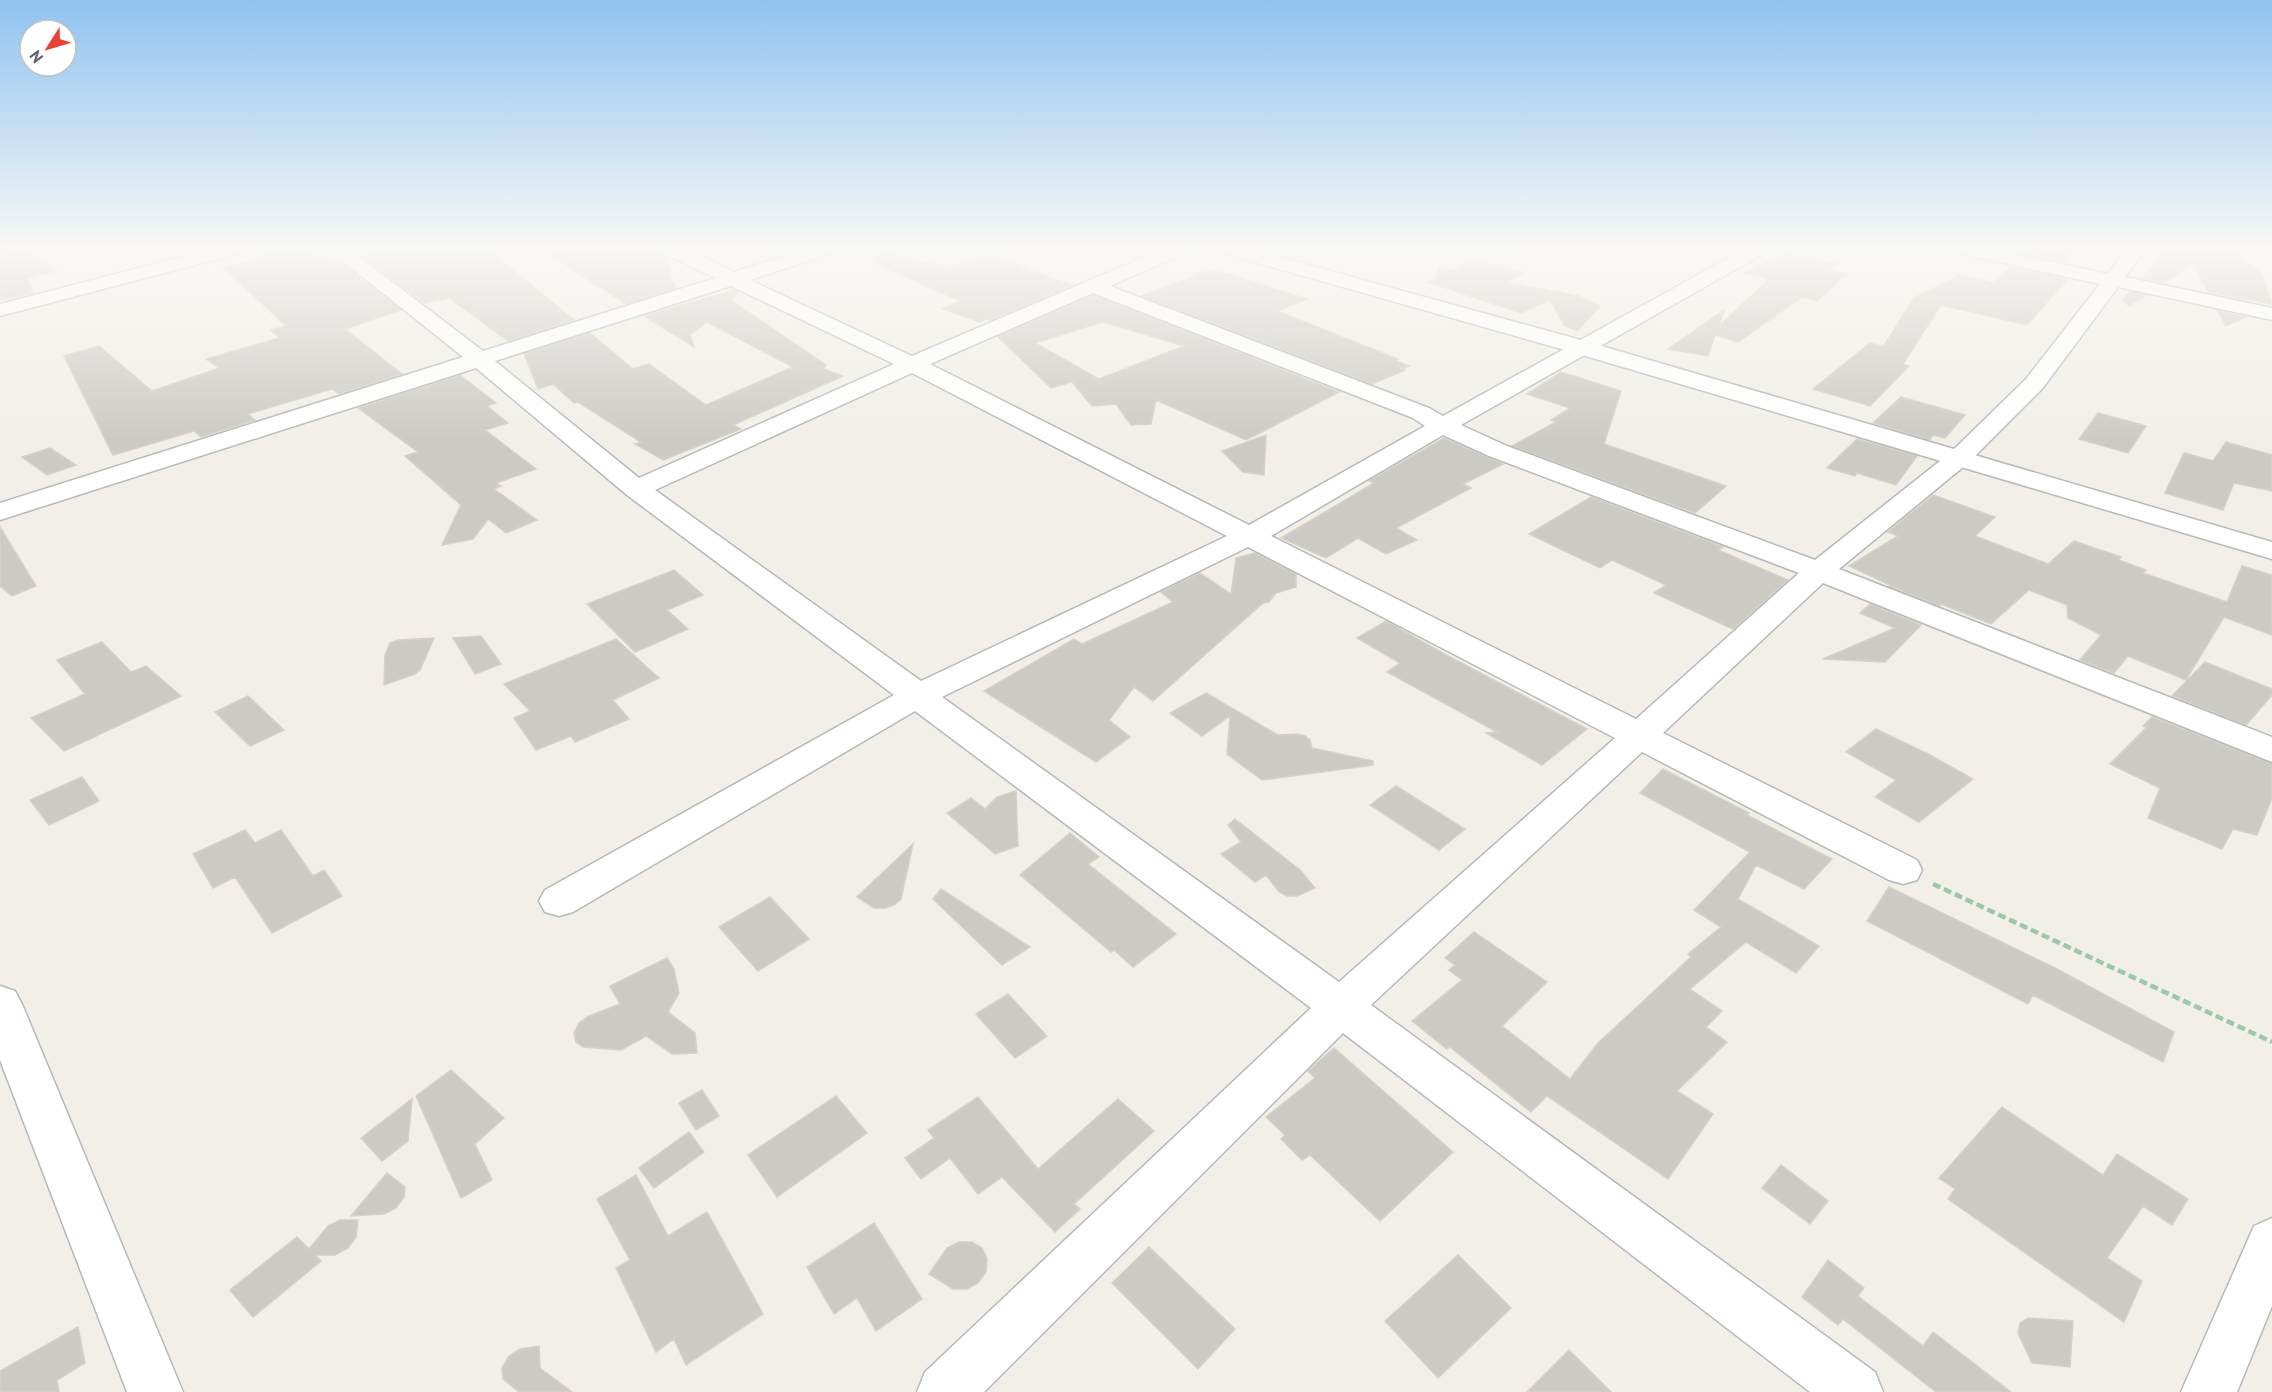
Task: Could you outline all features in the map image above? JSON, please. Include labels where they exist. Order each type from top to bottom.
[{"type":"street","points":[[417,311],[636,489],[1341,1007],[1855,1392]]},
{"type":"street","points":[[0,512],[636,311]]},
{"type":"street","points":[[800,311],[912,364],[1903,870]]},
{"type":"street","points":[[636,489],[1035,311]]},
{"type":"street","points":[[1157,311],[1421,413],[1443,426],[1498,451],[1819,571],[2272,750]]},
{"type":"street","points":[[1451,311],[2272,551]]},
{"type":"street","points":[[558,901],[917,696],[1250,537],[1646,311]]},
{"type":"street","points":[[945,1392],[1341,1007],[1819,571],[1959,458],[2034,384],[2088,311]]},
{"type":"street","points":[[0,1004],[155,1392]]},
{"type":"street","points":[[2209,1392],[2272,1242]]},
{"type":"path","points":[[1903,870],[2272,1042]]},
{"type":"building","points":[[270,311],[398,311],[345,329],[402,374],[339,394],[332,389],[248,414],[255,420],[201,437],[194,431],[113,455],[64,356],[99,346],[152,391],[219,368],[206,359],[279,338],[271,330],[286,326]]},
{"type":"building","points":[[467,311],[563,311],[574,320],[508,341]]},
{"type":"building","points":[[661,311],[747,311],[826,365],[824,369],[843,376],[733,425],[741,429],[663,460],[635,444],[641,442],[578,402],[574,403],[553,384],[538,389],[524,354],[590,333],[633,369],[649,364],[706,405],[793,367],[707,322],[690,335],[694,347],[644,316]]},
{"type":"building","points":[[949,311],[1012,311],[989,321],[988,318],[980,322]]},
{"type":"building","points":[[1057,311],[1133,311],[1339,392],[1246,440],[1156,400],[1151,424],[1131,425],[1116,404],[1092,406],[1072,382],[1051,388],[998,337]],"holes":[[[1103,322],[1184,346],[1099,379],[1035,343]]]},
{"type":"building","points":[[1180,311],[1277,311],[1398,359],[1396,361],[1409,366],[1402,369],[1405,370],[1372,384]]},
{"type":"building","points":[[1556,311],[1595,311],[1577,331],[1564,325]]},
{"type":"building","points":[[1724,311],[1719,326],[1735,311],[1782,311],[1738,342],[1715,335],[1708,356],[1668,349]]},
{"type":"building","points":[[1906,311],[1937,311],[1903,364],[1909,366],[1870,406],[1813,389],[1870,343],[1883,347]]},
{"type":"building","points":[[1967,311],[2040,311],[2027,325]]},
{"type":"building","points":[[2218,311],[2246,317],[2226,326]]},
{"type":"building","points":[[1561,372],[1621,391],[1604,444],[1726,486],[1695,513],[1512,446],[1556,422],[1551,420],[1570,408],[1527,394]]},
{"type":"building","points":[[460,375],[496,403],[487,406],[508,423],[485,430],[536,469],[496,483],[501,486],[494,489],[537,520],[506,533],[488,519],[473,539],[442,545],[461,505],[405,456],[418,452],[358,408]]},
{"type":"building","points":[[1901,397],[1965,415],[1945,438],[1933,435],[1930,440],[1873,423]]},
{"type":"building","points":[[2098,413],[2146,426],[2128,453],[2079,439]]},
{"type":"building","points":[[1266,435],[1264,475],[1243,472],[1222,451]]},
{"type":"building","points":[[1444,438],[1503,464],[1463,484],[1471,488],[1396,528],[1417,540],[1386,554],[1358,538],[1326,558],[1281,538],[1374,483],[1369,481]]},
{"type":"building","points":[[1857,439],[1917,456],[1896,485],[1857,473],[1855,476],[1827,468]]},
{"type":"building","points":[[2226,442],[2272,455],[2272,491],[2234,483],[2223,510],[2165,493],[2184,453],[2213,461]]},
{"type":"building","points":[[50,448],[76,465],[47,475],[22,457]]},
{"type":"building","points":[[1933,495],[1995,517],[1975,536],[2048,564],[2074,541],[2121,557],[2119,560],[2146,570],[2143,573],[2227,602],[2242,566],[2272,575],[2272,635],[2224,617],[2186,680],[2128,656],[2114,673],[2080,660],[2101,635],[2068,618],[2067,605],[2029,590],[1991,624],[1889,586],[1849,566],[1898,536],[1888,532]]},
{"type":"building","points":[[1591,497],[1723,547],[1718,550],[1788,580],[1733,629],[1654,593],[1666,585],[1612,560],[1600,568],[1529,534]]},
{"type":"building","points":[[0,527],[36,586],[12,596],[0,586]]},
{"type":"building","points":[[1255,553],[1296,574],[1296,587],[1276,593],[1269,602],[1263,603],[1153,701],[1134,687],[1109,720],[1130,737],[1096,762],[984,691],[1074,639],[1082,644],[1173,602],[1161,592],[1200,573],[1231,594],[1236,558]]},
{"type":"building","points":[[674,570],[703,595],[667,610],[688,629],[635,652],[587,604]]},
{"type":"building","points":[[1870,604],[1921,625],[1885,662],[1823,659],[1895,628],[1860,613]]},
{"type":"building","points":[[1386,621],[1587,729],[1542,765],[1486,733],[1497,732],[1387,672],[1400,663],[1357,638]]},
{"type":"building","points":[[481,636],[501,664],[475,674],[453,638]]},
{"type":"building","points":[[434,638],[420,670],[384,685],[385,655],[390,643],[398,640]]},
{"type":"building","points":[[616,639],[659,678],[613,700],[629,719],[575,742],[571,736],[536,750],[514,718],[530,711],[504,684]]},
{"type":"building","points":[[102,642],[131,672],[146,666],[181,696],[64,751],[31,718],[85,694],[57,660]]},
{"type":"building","points":[[2205,662],[2272,689],[2272,695],[2246,725],[2172,696]]},
{"type":"building","points":[[1206,693],[1278,735],[1305,736],[1310,740],[1312,748],[1373,761],[1373,765],[1262,780],[1227,754],[1230,716],[1202,736],[1170,713]]},
{"type":"building","points":[[248,696],[284,730],[250,746],[215,712]]},
{"type":"building","points":[[2152,717],[2272,764],[2272,798],[2257,835],[2233,829],[2222,849],[2148,818],[2160,788],[2110,764],[2147,727],[2143,726]]},
{"type":"building","points":[[1876,729],[1973,779],[1919,822],[1875,797],[1896,780],[1846,752]]},
{"type":"building","points":[[1663,769],[1832,859],[1804,889],[1756,865],[1738,899],[1819,946],[1796,973],[1746,942],[1690,989],[1722,1011],[1706,1027],[1727,1042],[1677,1091],[1713,1114],[1668,1179],[1547,1096],[1531,1112],[1450,1047],[1447,1049],[1412,1021],[1462,980],[1449,970],[1455,965],[1445,958],[1474,932],[1547,982],[1502,1026],[1570,1079],[1598,1043],[1691,957],[1688,954],[1721,927],[1694,910],[1750,852],[1640,793]]},
{"type":"building","points":[[82,777],[99,801],[49,825],[30,800]]},
{"type":"building","points":[[1396,786],[1465,829],[1439,850],[1370,805]]},
{"type":"building","points":[[1016,791],[1018,846],[995,854],[947,813],[971,798],[985,809],[997,797]]},
{"type":"building","points":[[1235,819],[1300,870],[1315,888],[1297,896],[1287,896],[1279,892],[1266,875],[1255,882],[1221,854],[1241,842],[1228,825]]},
{"type":"building","points":[[245,830],[255,843],[281,830],[313,876],[324,870],[342,896],[272,933],[235,877],[213,888],[193,854]]},
{"type":"building","points":[[1070,833],[1099,857],[1088,864],[1176,934],[1133,967],[1114,950],[1111,952],[1020,875]]},
{"type":"building","points":[[913,844],[901,899],[885,908],[874,908],[857,897]]},
{"type":"building","points":[[1889,887],[2057,969],[2174,1032],[2163,1062],[2033,995],[2028,1004],[1867,921]]},
{"type":"building","points":[[941,889],[1030,947],[1002,965],[933,899]]},
{"type":"building","points":[[770,897],[809,939],[758,971],[719,927]]},
{"type":"building","points":[[667,958],[674,969],[679,993],[668,1012],[695,1033],[697,1053],[672,1054],[646,1036],[621,1050],[583,1047],[576,1042],[574,1033],[579,1023],[589,1016],[620,1004],[610,986]]},
{"type":"building","points":[[1008,994],[1047,1036],[1015,1058],[976,1014]]},
{"type":"building","points":[[1334,1048],[1453,1152],[1380,1221],[1310,1155],[1302,1160],[1281,1139],[1285,1135],[1266,1117],[1315,1078],[1308,1071]]},
{"type":"building","points":[[451,1070],[504,1118],[475,1144],[492,1180],[461,1198],[416,1096]]},
{"type":"building","points":[[702,1090],[719,1116],[696,1130],[679,1103]]},
{"type":"building","points":[[836,1096],[867,1133],[777,1197],[748,1155]]},
{"type":"building","points":[[978,1097],[1038,1169],[1118,1099],[1154,1131],[1074,1204],[1080,1209],[1055,1232],[1002,1177],[978,1194],[950,1158],[921,1179],[905,1158],[934,1138],[928,1130]]},
{"type":"building","points":[[412,1099],[408,1141],[382,1161],[361,1138]]},
{"type":"building","points":[[2002,1107],[2103,1175],[2117,1154],[2188,1199],[2172,1225],[2143,1206],[2107,1258],[2142,1281],[2124,1322],[1948,1199],[1955,1189],[1939,1178]]},
{"type":"building","points":[[689,1132],[704,1152],[654,1188],[639,1168]]},
{"type":"building","points":[[1781,1165],[1828,1201],[1810,1224],[1762,1188]]},
{"type":"building","points":[[387,1173],[405,1187],[404,1197],[396,1208],[384,1214],[351,1216]]},
{"type":"building","points":[[636,1175],[668,1236],[707,1212],[763,1314],[686,1365],[674,1339],[656,1352],[616,1268],[630,1260],[597,1199]]},
{"type":"building","points":[[340,1220],[358,1220],[356,1237],[348,1248],[335,1255],[315,1255],[321,1261],[253,1317],[230,1290],[297,1237],[309,1249],[328,1226]]},
{"type":"building","points":[[874,1223],[922,1299],[876,1331],[857,1298],[834,1314],[807,1267]]},
{"type":"building","points":[[959,1242],[972,1242],[982,1248],[987,1259],[986,1272],[978,1283],[967,1289],[953,1289],[929,1274],[947,1248]]},
{"type":"building","points":[[1149,1247],[1235,1329],[1198,1369],[1112,1283]]},
{"type":"building","points":[[1458,1255],[1511,1308],[1438,1378],[1385,1321]]},
{"type":"building","points":[[1828,1260],[1864,1288],[1858,1296],[1923,1346],[1933,1332],[2011,1392],[1936,1392],[1843,1319],[1838,1325],[1802,1297]]},
{"type":"building","points":[[2028,1318],[2073,1321],[2070,1367],[2032,1363],[2018,1333],[2020,1323]]},
{"type":"building","points":[[78,1327],[85,1363],[57,1380],[59,1392],[0,1392],[0,1371]]},
{"type":"building","points":[[539,1346],[540,1368],[572,1392],[519,1392],[503,1379],[502,1368],[509,1356],[520,1349]]},
{"type":"building","points":[[1569,1350],[1611,1392],[1527,1392]]}]
